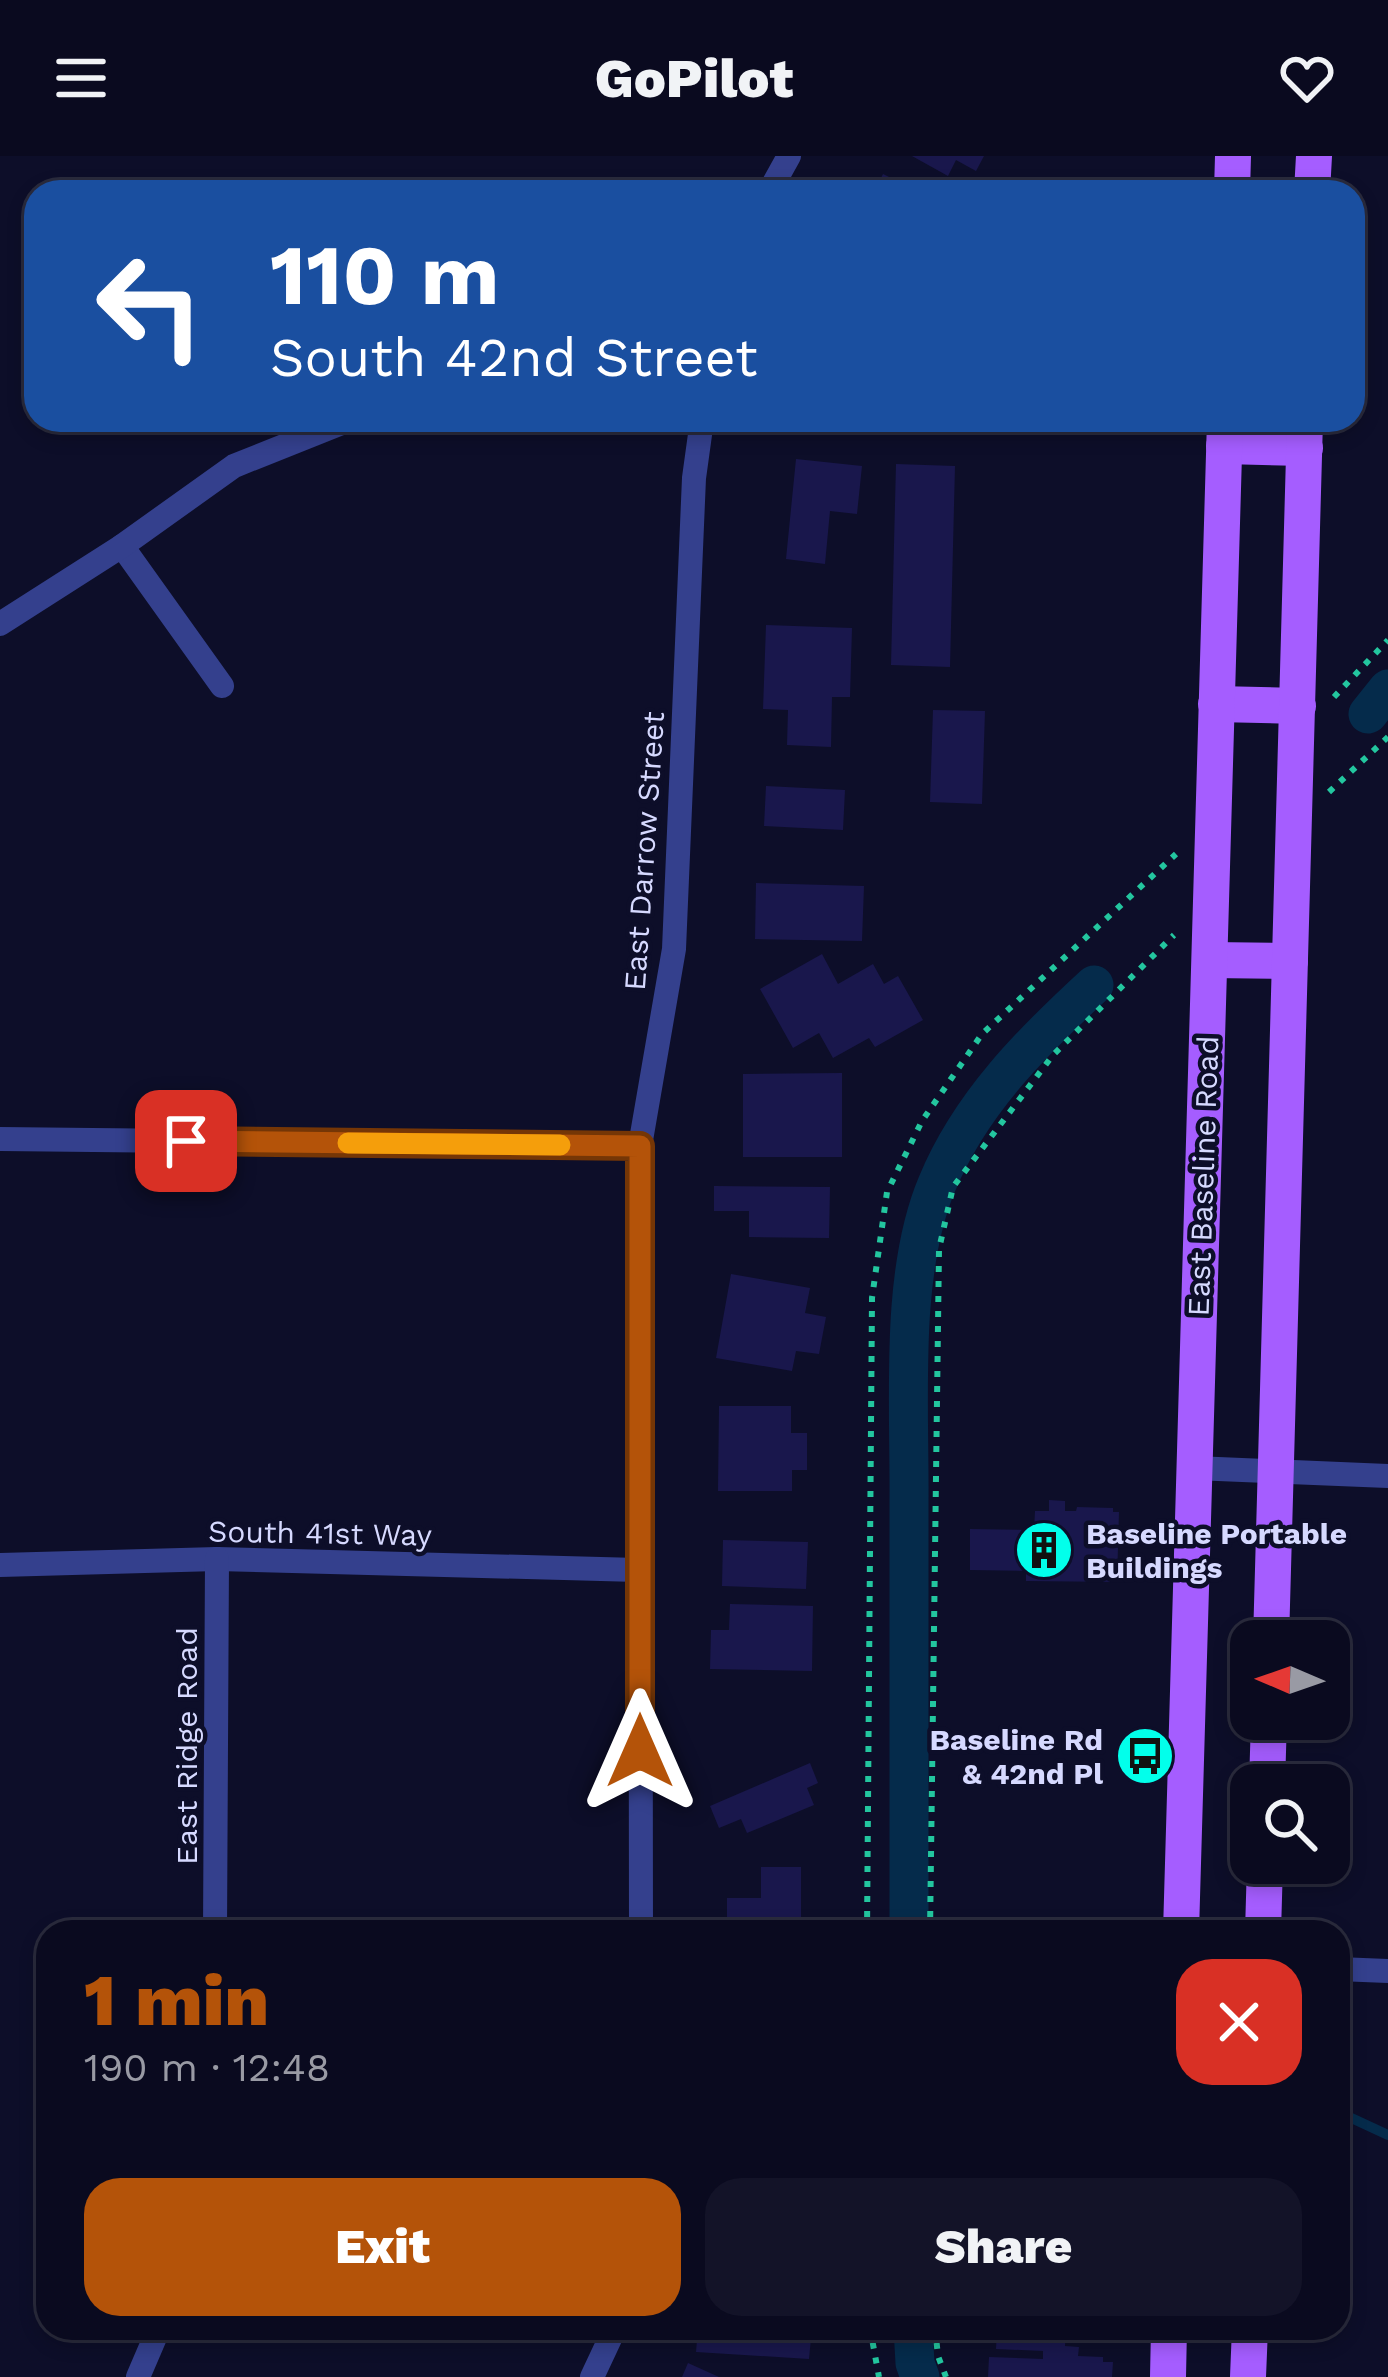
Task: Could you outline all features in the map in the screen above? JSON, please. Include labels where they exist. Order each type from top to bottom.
[{"type":"main road","points":[[1224,433],[1305,434],[1271,1620]]},
{"type":"main road","name":"East Baseline Road","points":[[1181,1920],[1224,433]]},
{"type":"main road","points":[[1216,704],[1298,706]]},
{"type":"main road","points":[[1210,960],[1290,961]]},
{"type":"main road","points":[[1263,1920],[1264,1884]]},
{"type":"main road","points":[[1168,2377],[1169,2340]]},
{"type":"main road","points":[[1248,2377],[1250,2340]]},
{"type":"street","points":[[0,625],[234,466],[320,432]]},
{"type":"street","name":"East Darrow Street","points":[[641,1920],[640,1146],[674,949],[694,478],[700,432]]},
{"type":"street","points":[[122,546],[222,686]]},
{"type":"street","points":[[0,1138],[640,1146]]},
{"type":"street","points":[[1194,1468],[1388,1476]]},
{"type":"street","name":"South 41st Way","points":[[0,1565],[218,1559],[638,1570]]},
{"type":"street","name":"East Ridge Road","points":[[215,1920],[218,1559]]},
{"type":"street","points":[[1350,1969],[1388,1971]]},
{"type":"street","points":[[138,2377],[154,2340]]},
{"type":"street","points":[[592,2377],[609,2340]]},
{"type":"path","points":[[1294,824],[1388,736]]},
{"type":"path","points":[[867,1920],[872,1298],[887,1192],[922,1121],[982,1034],[1165,865]]},
{"type":"path","points":[[930,1920],[939,1249],[953,1187],[1052,1055],[1211,903]]},
{"type":"path","points":[[872,2340],[879,2377]]},
{"type":"path","points":[[936,2340],[946,2377]]},
{"type":"building","points":[[912,156],[984,156],[976,171],[956,160],[948,176]]},
{"type":"building","points":[[796,459],[862,466],[857,514],[830,511],[825,564],[786,559]]},
{"type":"building","points":[[896,464],[955,466],[950,667],[891,665]]},
{"type":"building","points":[[766,625],[852,628],[850,697],[832,697],[831,747],[787,745],[788,710],[763,709]]},
{"type":"building","points":[[933,710],[985,711],[982,804],[930,802]]},
{"type":"building","points":[[766,786],[845,790],[843,830],[764,826]]},
{"type":"building","points":[[756,883],[864,886],[862,941],[755,939]]},
{"type":"building","points":[[822,954],[838,984],[873,964],[884,984],[898,976],[923,1020],[875,1047],[869,1038],[833,1058],[819,1033],[793,1048],[760,989]]},
{"type":"building","points":[[842,1073],[842,1157],[743,1157],[743,1074]]},
{"type":"building","points":[[714,1186],[830,1187],[829,1238],[749,1237],[749,1211],[714,1211]]},
{"type":"building","points":[[731,1274],[810,1288],[805,1313],[826,1317],[819,1354],[796,1351],[792,1371],[716,1358]]},
{"type":"building","points":[[719,1406],[791,1406],[791,1433],[807,1433],[807,1470],[792,1470],[792,1491],[718,1491]]},
{"type":"building","name":"Baseline Portable Buildings","points":[[1049,1500],[1065,1501],[1065,1511],[1077,1507],[1119,1512],[1117,1582],[1026,1581],[1026,1571],[970,1570],[970,1529],[1034,1530],[1035,1511],[1049,1511]]},
{"type":"building","points":[[723,1540],[808,1542],[806,1589],[722,1586]]},
{"type":"building","points":[[730,1604],[813,1606],[812,1671],[710,1669],[711,1630],[729,1630]]},
{"type":"building","points":[[810,1763],[818,1783],[807,1788],[814,1805],[747,1833],[741,1819],[719,1828],[710,1806]]},
{"type":"building","points":[[761,1867],[801,1867],[801,1920],[727,1920],[727,1898],[761,1898]]},
{"type":"building","points":[[697,2340],[811,2340],[809,2359],[696,2352]]},
{"type":"building","points":[[996,2340],[1065,2340],[1065,2346],[1079,2347],[1078,2356],[1113,2362],[1112,2377],[988,2377],[989,2357],[1043,2359],[1043,2351],[996,2349]]},
{"type":"building","points":[[688,2363],[719,2377],[682,2377]]},
{"type":"waterway","points":[[1368,714],[1388,689]]},
{"type":"waterway","points":[[909,1920],[908,1382],[917,1258],[937,1184],[967,1127],[1025,1052],[1094,985]]},
{"type":"waterway","points":[[1350,2117],[1388,2135]]},
{"type":"waterway","points":[[914,2340],[920,2377]]},
{"type":"slow traffic","points":[[348,1143],[560,1145]]},
{"type":"place","name":"Baseline Portable Buildings","points":[[1044,1550]]},
{"type":"place","name":"Baseline Rd & 42nd Pl","points":[[1145,1756]]},
{"type":"route","points":[[186,1141],[640,1146],[640,1751]]}]
